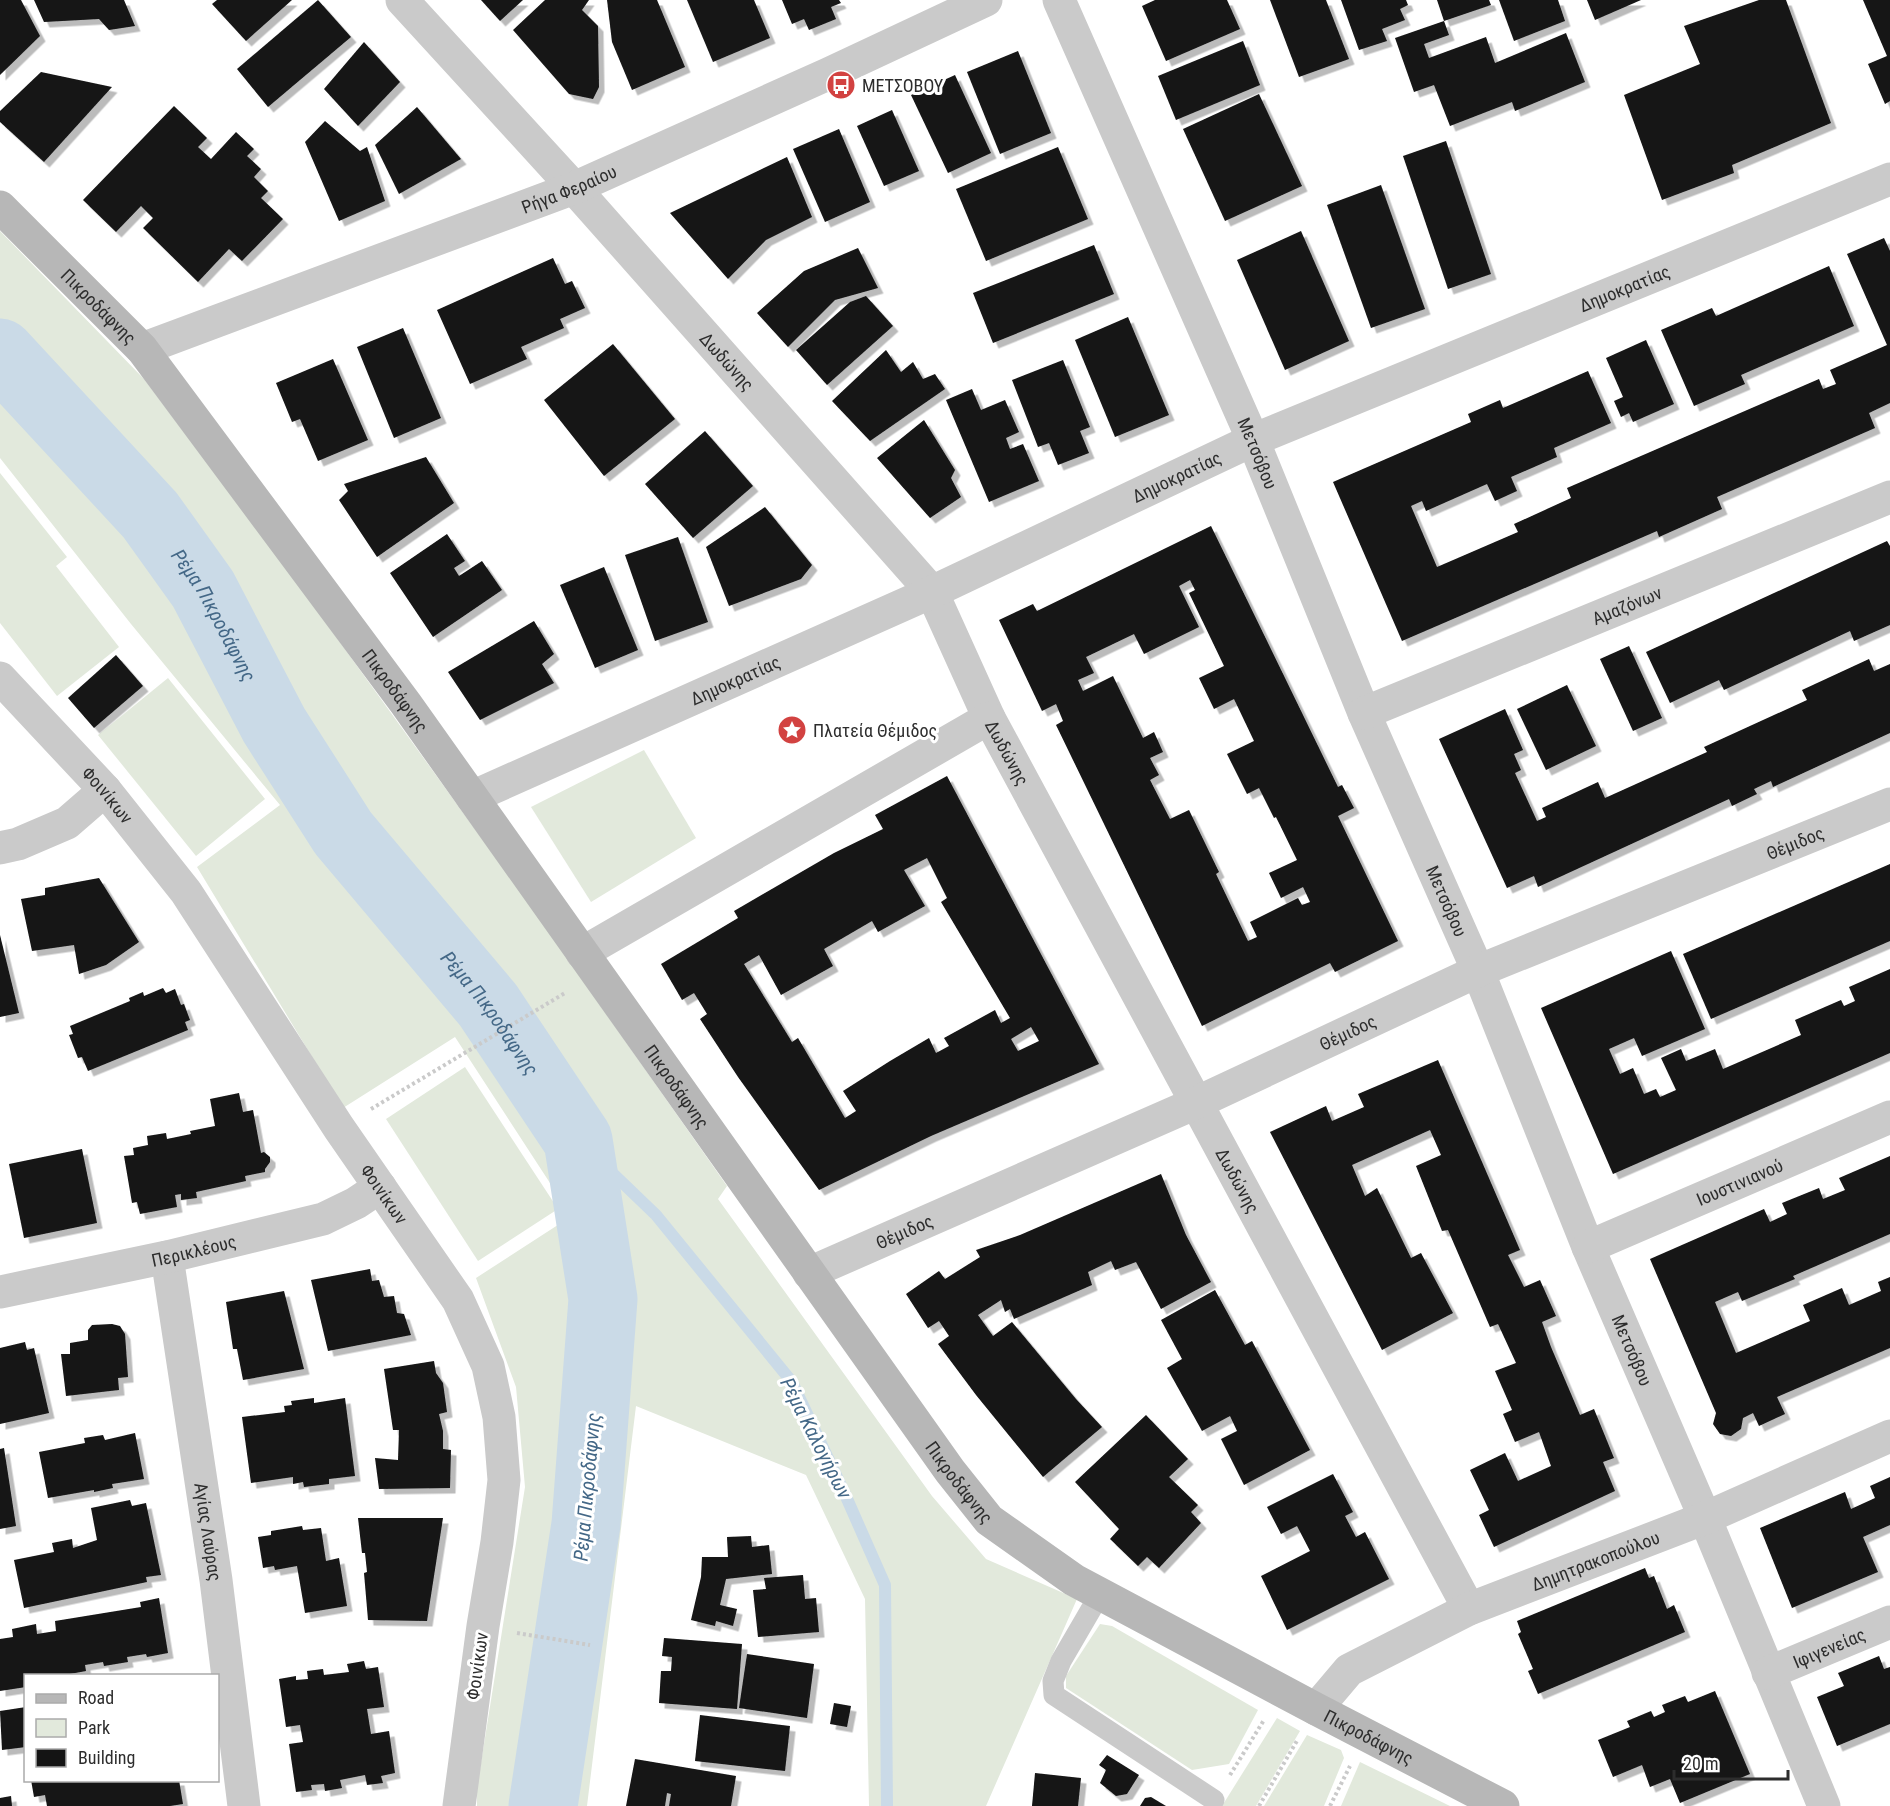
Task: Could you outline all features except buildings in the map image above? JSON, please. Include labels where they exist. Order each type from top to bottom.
[{"type":"street","name":"Δωδώνης","points":[[402,0],[574,188],[932,592],[989,718],[1469,1609]]},
{"type":"street","name":"Ρήγα Φεραίου","points":[[142,349],[574,188],[986,0]]},
{"type":"street","name":"Μετσόβου","points":[[1059,0],[1253,440],[1364,714],[1478,971],[1588,1247],[1705,1518],[1824,1806]]},
{"type":"street","name":"Δημοκρατίας","points":[[472,797],[932,592],[1253,440],[1890,179]]},
{"type":"street","name":"Πικροδάφνης","points":[[0,207],[142,349],[406,704],[950,1471],[989,1520],[1074,1580],[1495,1804]]},
{"type":"street","name":"Αμαζόνων","points":[[1364,714],[1890,497]]},
{"type":"street","name":"Φοινίκων","points":[[0,678],[105,790],[186,892],[339,1128],[458,1299],[488,1366],[499,1417],[504,1480],[498,1542],[483,1626],[459,1806]]},
{"type":"street","points":[[582,953],[989,718]]},
{"type":"street","points":[[0,848],[18,844],[67,823],[105,790]]},
{"type":"street","name":"Θέμιδος","points":[[809,1273],[1196,1103],[1478,971],[1890,804]]},
{"type":"street","name":"Ιουστινιανού","points":[[1588,1247],[1890,1117]]},
{"type":"street","name":"Περικλέους","points":[[0,1292],[167,1257],[323,1219],[356,1203],[380,1186]]},
{"type":"street","name":"Αγίας Λαύρας","points":[[167,1257],[216,1580],[244,1806]]},
{"type":"street","name":"Δημητρακοπούλου","points":[[1316,1710],[1349,1670],[1469,1609],[1705,1518],[1890,1436]]},
{"type":"street","name":"Ιφιγενείας","points":[[1768,1673],[1890,1622]]},
{"type":"lane","points":[[1100,1594],[1062,1660],[1053,1681],[1054,1695],[1214,1800]]},
{"type":"path","points":[[339,1128],[556,999]]},
{"type":"path","points":[[531,1635],[590,1645]]},
{"type":"path","points":[[1214,1800],[1282,1692]]},
{"type":"path","points":[[1259,1806],[1316,1710]]},
{"type":"path","points":[[1330,1806],[1365,1736]]},
{"type":"green space","points":[[0,231],[144,379],[292,576],[524,897],[727,1186],[718,1199],[932,1496],[986,1559],[1077,1599],[986,1806],[869,1806],[865,1599],[806,1475],[636,1406],[587,1806],[477,1806],[477,1788],[525,1487],[516,1387],[476,1278],[564,1221],[563,1203],[455,1037],[343,1108],[197,867],[280,805],[131,624],[0,458]]},
{"type":"green space","points":[[0,473],[67,557],[56,566],[119,647],[57,696],[0,623]]},
{"type":"green space","points":[[168,678],[265,799],[196,856],[98,735]]},
{"type":"green space","points":[[644,750],[696,838],[591,902],[531,807]]},
{"type":"green space","points":[[465,1067],[558,1209],[478,1261],[386,1119]]},
{"type":"green space","points":[[1100,1624],[1112,1626],[1258,1710],[1229,1764],[1192,1770],[1066,1688],[1066,1676]]},
{"type":"green space","points":[[1277,1718],[1300,1731],[1256,1806],[1222,1806]]},
{"type":"green space","points":[[1307,1735],[1341,1750],[1344,1758],[1324,1806],[1264,1806]]},
{"type":"green space","points":[[1360,1762],[1450,1806],[1341,1806]]},
{"type":"waterway","name":"Ρέμα Πικροδάφνης","points":[[0,353],[150,515],[203,589],[274,725],[343,833],[488,1005],[578,1140],[603,1299],[586,1524],[543,1806]]},
{"type":"waterway","name":"Ρέμα Καλογήρων","points":[[578,1140],[656,1215],[792,1382],[844,1492],[885,1585],[887,1806]]},
{"type":"place","name":"ΜΕΤΣΟΒΟΥ","points":[[841,85]]},
{"type":"place","name":"Πλατεία Θέμιδος","points":[[792,730]]}]
